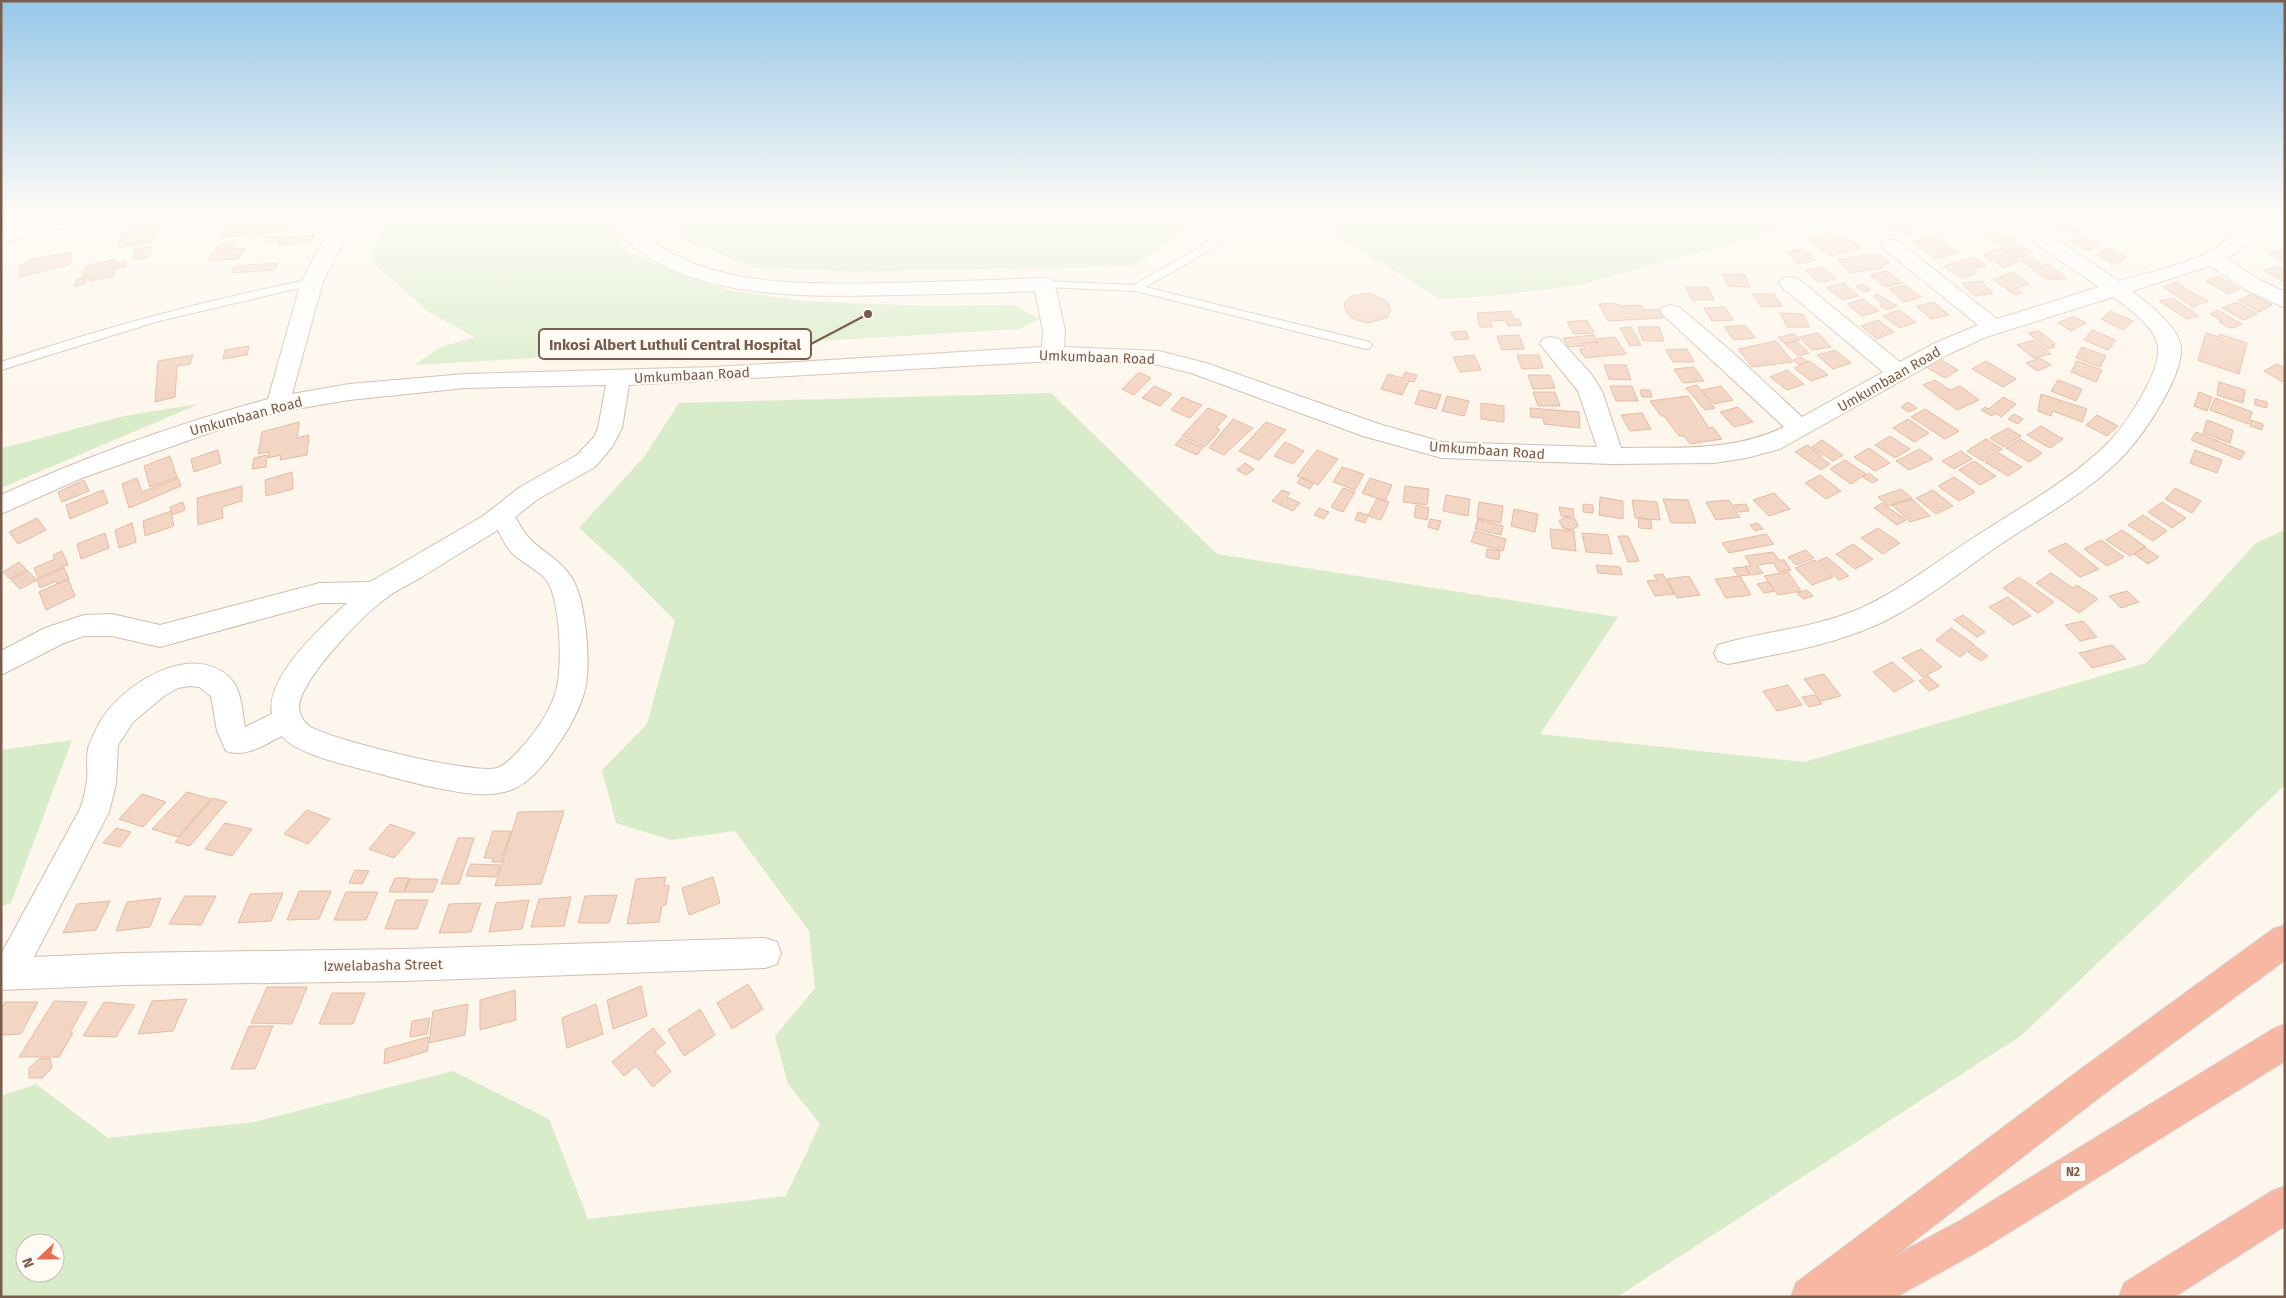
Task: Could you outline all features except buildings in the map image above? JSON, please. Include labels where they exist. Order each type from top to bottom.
[{"type":"highway","points":[[1810,1297],[2093,1081],[2285,940]]},
{"type":"highway","name":"N2","points":[[1857,1297],[1971,1235],[2285,1041]]},
{"type":"highway","points":[[2138,1297],[2285,1204]]},
{"type":"street","points":[[278,404],[315,276]]},
{"type":"street","points":[[710,276],[779,289],[828,290],[1044,284],[1054,331],[1053,354]]},
{"type":"street","points":[[1929,276],[1994,327]]},
{"type":"street","points":[[1728,653],[1817,636],[1854,624],[1881,611],[2080,481],[2112,455],[2133,431],[2157,390],[2172,351],[2167,337],[2158,324],[2094,276]]},
{"type":"street","name":"Umkumbaan Road","points":[[1,505],[82,469],[227,418],[278,404],[349,392],[466,381],[618,378],[1053,354],[1125,355],[1159,358],[1198,368],[1371,430],[1442,450],[1612,456],[1714,455],[1746,450],[1772,443],[1800,430],[1940,349],[1994,327],[2157,276]]},
{"type":"street","points":[[2241,276],[2285,301]]},
{"type":"street","points":[[1790,283],[1899,372]]},
{"type":"street","points":[[1670,312],[1723,356],[1800,430]]},
{"type":"street","points":[[1551,344],[1583,379],[1590,391],[1612,456]]},
{"type":"street","points":[[501,515],[519,544],[555,571],[563,585],[568,604],[572,671],[568,699],[537,750],[521,768],[506,779],[486,782],[400,767],[316,742],[298,734],[287,720],[285,705],[302,668],[375,592],[501,515],[529,493],[586,460],[604,441],[610,428],[615,408],[618,378]]},
{"type":"street","points":[[1,664],[44,640],[93,624],[111,624],[160,636],[320,593],[375,592]]},
{"type":"street","points":[[5,974],[94,812],[101,792],[101,756],[105,741],[112,728],[143,695],[175,677],[185,674],[212,679],[220,686],[226,697],[232,736],[236,742],[246,740],[287,720]]},
{"type":"street","name":"Izwelabasha Street","points":[[5,974],[124,969],[403,965],[765,954]]},
{"type":"lane","points":[[1136,288],[1157,276]]},
{"type":"lane","points":[[1,366],[181,310],[312,282]]},
{"type":"lane","points":[[1044,284],[1095,284],[1136,288],[1366,345]]},
{"type":"green space","points":[[388,276],[683,276],[728,290],[804,301],[926,306],[1014,305],[1039,319],[1019,329],[414,365],[441,347],[475,337],[430,313]]},
{"type":"green space","points":[[1401,276],[1614,276],[1580,285],[1491,296],[1439,299]]},
{"type":"green space","points":[[1051,393],[1217,554],[1618,617],[1540,734],[1804,762],[2146,663],[2256,543],[2285,530],[2285,785],[2022,1035],[1617,1297],[1,1297],[1,1096],[36,1084],[108,1138],[254,1122],[453,1071],[549,1119],[588,1219],[786,1196],[820,1124],[788,1084],[775,1036],[815,988],[809,931],[735,831],[671,840],[616,823],[602,770],[647,724],[675,621],[619,564],[579,528],[644,457],[679,403]]},
{"type":"green space","points":[[199,404],[1,488],[1,450],[3,448],[124,416]]},
{"type":"green space","points":[[72,740],[11,903],[1,906],[1,750]]},
{"type":"place","name":"Inkosi Albert Luthuli Central Hospital","points":[[868,314]]}]
